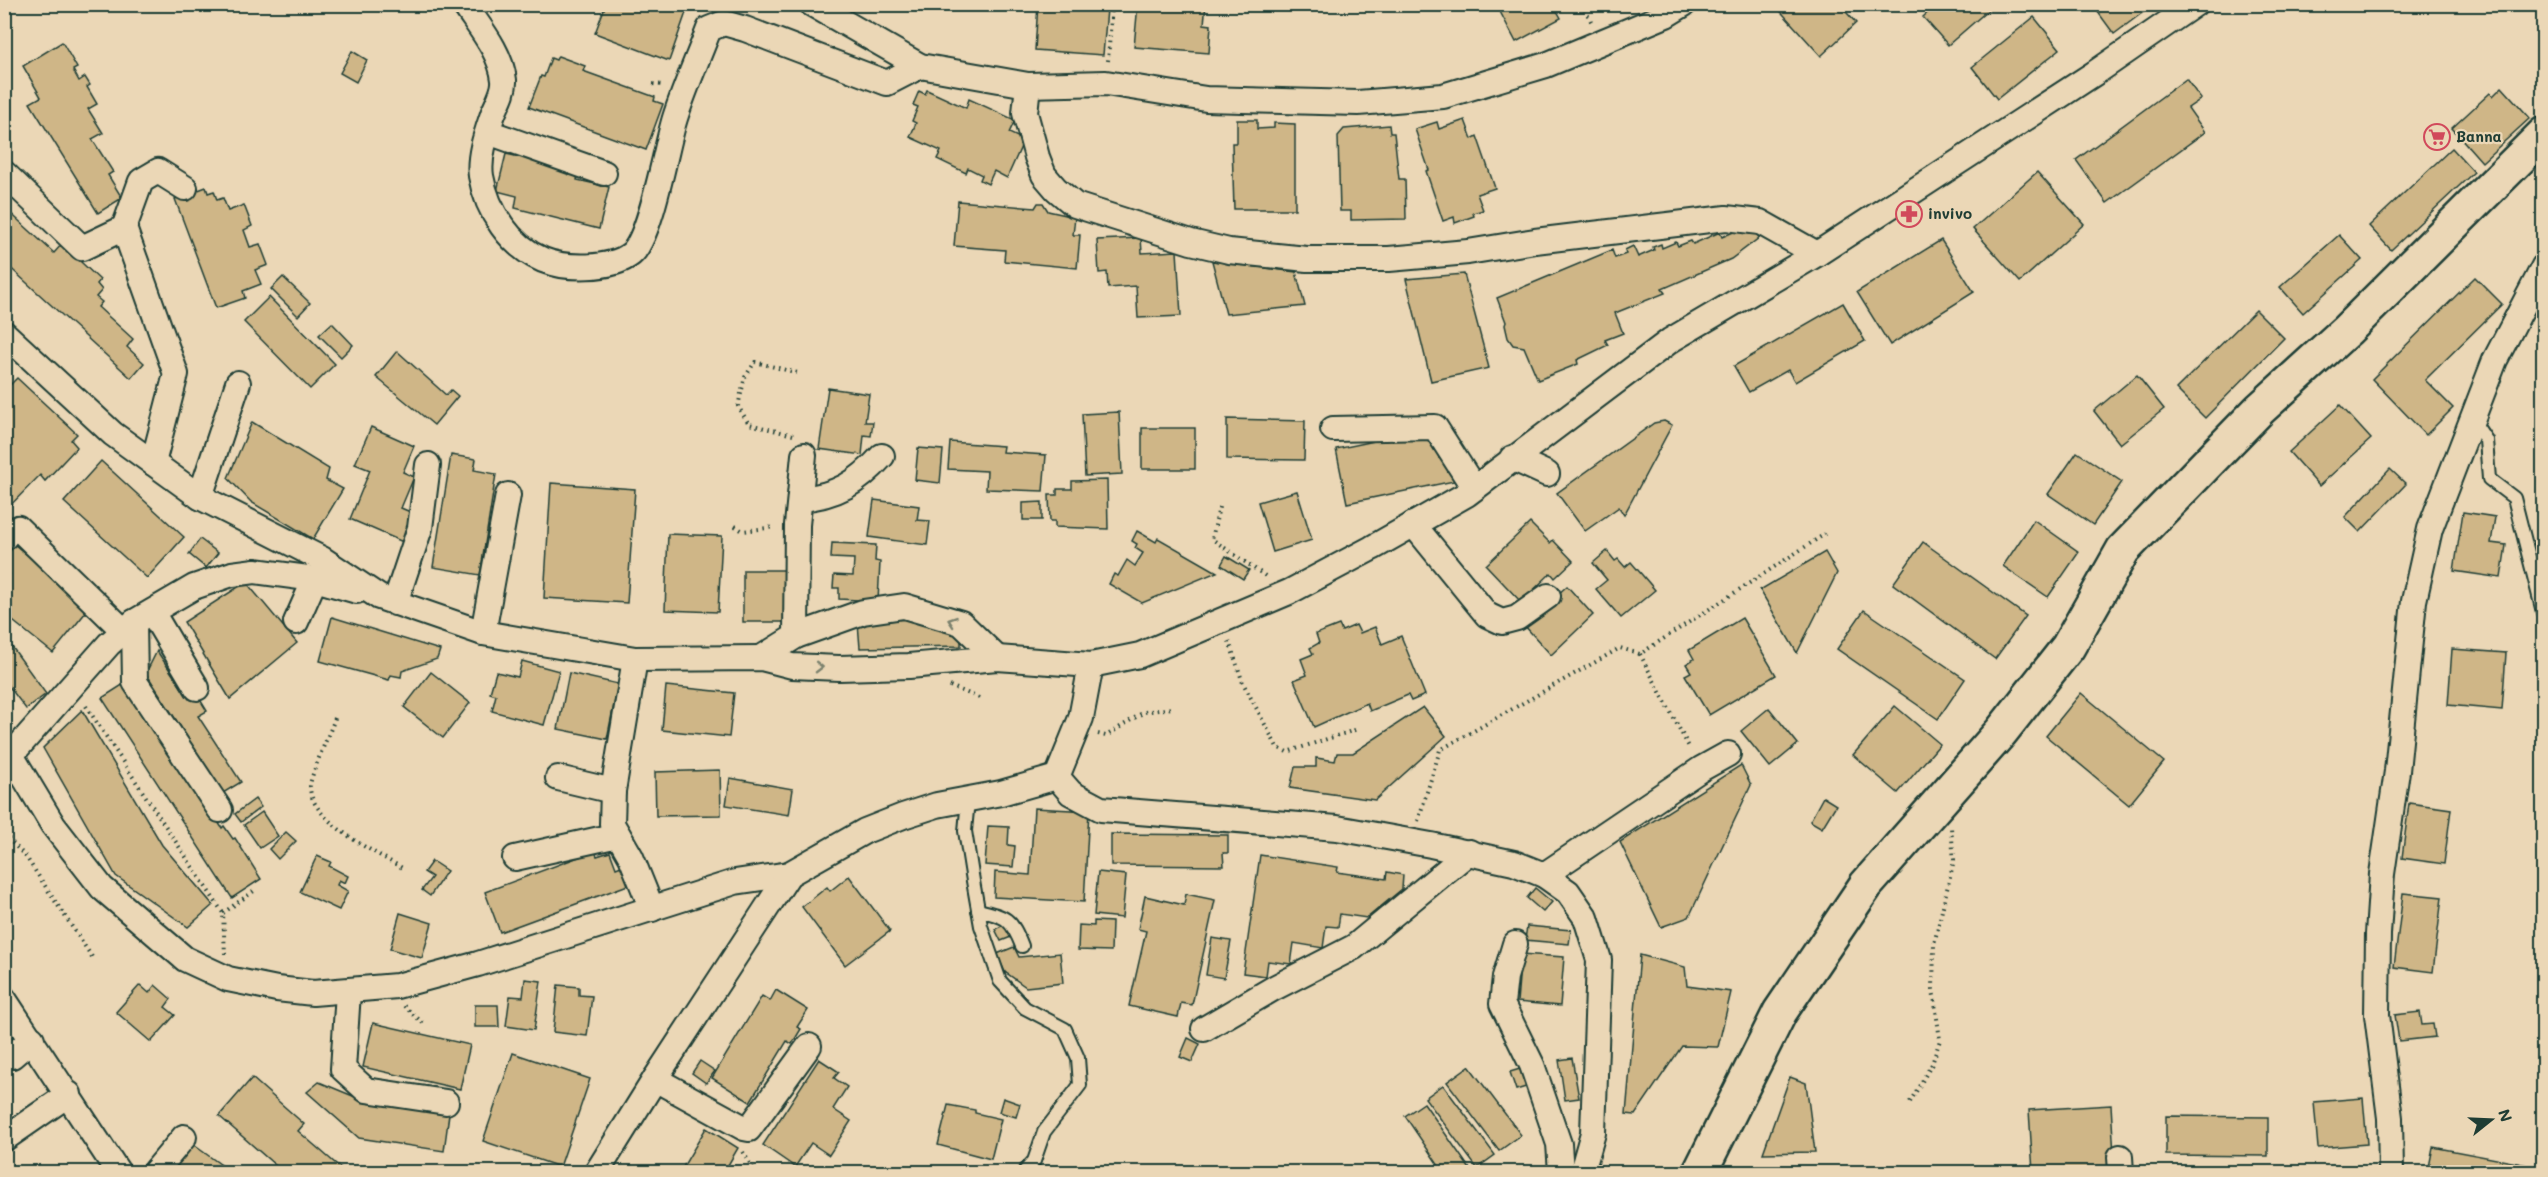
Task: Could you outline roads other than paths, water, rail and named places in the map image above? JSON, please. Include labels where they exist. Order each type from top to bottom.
[{"type":"main road","points":[[1700,1173],[1780,1012],[1866,885],[2001,732],[2068,647],[2123,550],[2260,409],[2347,330],[2544,134]]},
{"type":"street","points":[[464,4],[497,57],[505,81],[483,147],[481,174],[489,203],[504,229],[521,247],[544,261],[591,267],[611,264],[632,254],[640,241],[652,209],[675,118],[709,29],[724,23],[745,29],[887,83],[920,66]]},
{"type":"street","points":[[812,4],[920,66],[1028,85],[1106,83],[1206,99],[1358,103],[1443,96],[1546,65],[1666,15],[1684,4]]},
{"type":"street","points":[[1057,777],[968,800],[937,805],[903,816],[865,831],[789,874],[735,882],[478,963],[397,986],[348,992],[313,993],[277,989],[228,979],[185,959],[102,888],[53,825],[8,757],[72,684],[137,622],[194,587],[232,574],[255,572],[315,579],[387,600],[483,633],[635,659],[761,658],[792,666],[839,668],[909,666],[997,658],[1091,665],[1140,655],[1288,592],[1474,488],[1671,340],[1817,254],[2132,49],[2195,4]]},
{"type":"street","points":[[1028,85],[1025,113],[1044,175],[1075,205],[1191,242],[1229,251],[1307,259],[1389,259],[1468,252],[1535,241],[1726,218],[1760,222],[1817,254]]},
{"type":"street","points":[[488,132],[604,173]]},
{"type":"street","points":[[153,463],[176,374],[124,228],[141,181],[158,171],[184,188]]},
{"type":"street","points":[[4,173],[82,248],[124,228]]},
{"type":"street","points":[[2391,1173],[2390,1118],[2377,1015],[2378,934],[2382,874],[2397,771],[2414,601],[2430,529],[2472,419],[2495,360],[2544,266]]},
{"type":"street","points":[[4,333],[113,434],[200,497],[322,559],[387,600]]},
{"type":"street","points":[[200,497],[238,383]]},
{"type":"street","points":[[1334,429],[1435,427],[1474,488]]},
{"type":"street","points":[[796,636],[797,525],[804,455]]},
{"type":"street","points":[[800,499],[842,490],[866,474],[882,456]]},
{"type":"street","points":[[1512,458],[1546,474]]},
{"type":"street","points":[[387,600],[420,528],[428,465]]},
{"type":"street","points":[[483,633],[508,495]]},
{"type":"street","points":[[1413,524],[1487,615],[1502,622],[1517,618],[1548,596]]},
{"type":"street","points":[[4,538],[9,532],[18,528],[137,622],[197,688]]},
{"type":"street","points":[[296,622],[315,579]]},
{"type":"street","points":[[761,658],[796,636],[863,612],[904,606],[961,623],[997,658]]},
{"type":"street","points":[[137,622],[135,682],[220,810]]},
{"type":"street","points":[[635,659],[614,790],[612,824],[631,856],[652,909]]},
{"type":"street","points":[[1057,777],[1077,728],[1091,665]]},
{"type":"street","points":[[1544,875],[1701,769],[1728,754]]},
{"type":"street","points":[[1057,777],[1071,793],[1101,809],[1337,828],[1412,841],[1514,862],[1544,875],[1568,892],[1586,918],[1599,960],[1593,1132],[1582,1173]]},
{"type":"street","points":[[558,778],[614,790]]},
{"type":"street","points":[[515,858],[618,835]]},
{"type":"street","points":[[1204,1029],[1274,988],[1354,947],[1469,852]]},
{"type":"street","points":[[597,1173],[655,1079],[789,874]]},
{"type":"street","points":[[1515,944],[1505,977],[1502,1005],[1536,1077],[1559,1144],[1561,1173]]},
{"type":"street","points":[[348,992],[343,1069],[366,1090],[446,1102]]},
{"type":"street","points":[[4,999],[69,1094],[118,1173]]},
{"type":"street","points":[[12,1056],[32,1039]]},
{"type":"street","points":[[655,1079],[749,1129],[809,1046]]},
{"type":"street","points":[[4,1139],[69,1094]]},
{"type":"street","points":[[155,1173],[184,1137]]},
{"type":"lane","points":[[2472,419],[2486,440],[2489,479],[2514,498],[2544,616]]},
{"type":"lane","points":[[968,800],[965,831],[978,910],[1000,981],[1025,1008],[1065,1029],[1078,1058],[1080,1085],[1044,1132],[1034,1161],[1024,1173]]},
{"type":"lane","points":[[978,910],[1004,917],[1014,925],[1022,946]]},
{"type":"place","name":"Banna","points":[[2437,137]]},
{"type":"place","name":"invivo","points":[[1909,214]]}]
